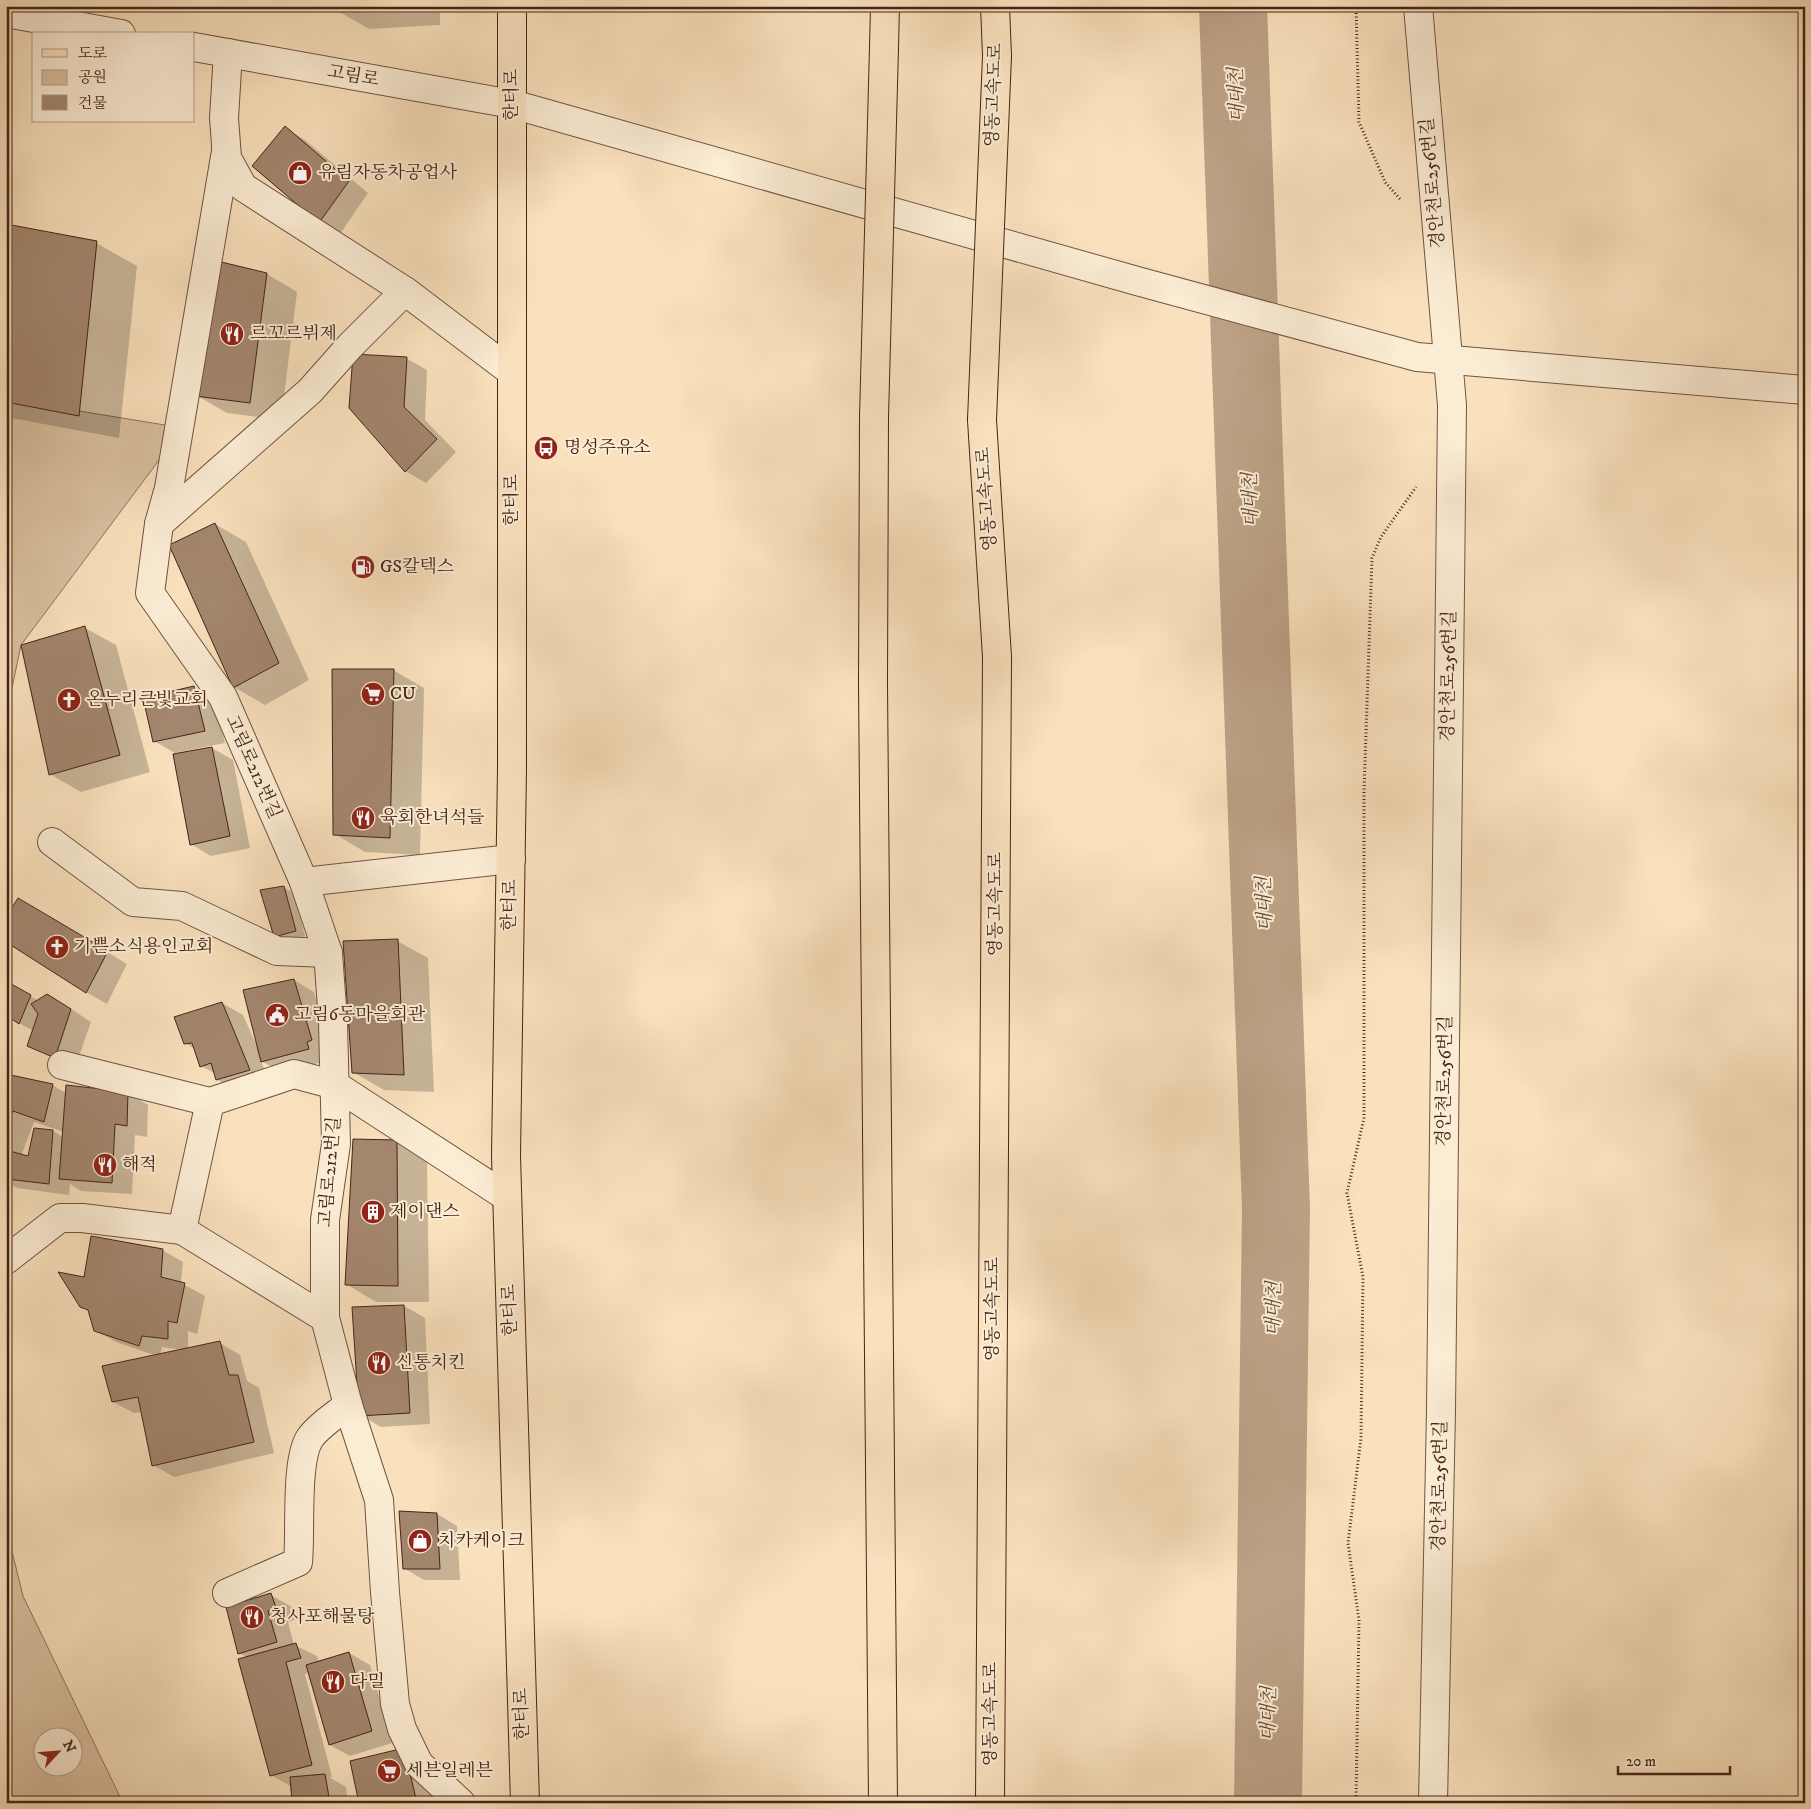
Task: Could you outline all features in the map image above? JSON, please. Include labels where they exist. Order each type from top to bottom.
[{"type":"main road","name":"한터로","points":[[512,6],[511,859],[507,1197],[525,1803]]},
{"type":"main road","points":[[883,1803],[873,684],[874,417],[885,6]]},
{"type":"main road","name":"영동고속도로","points":[[990,1803],[997,657],[982,420],[997,56],[995,6]]},
{"type":"street","name":"경안천로256번길","points":[[1418,6],[1452,405],[1442,1381],[1433,1803]]},
{"type":"street","points":[[6,13],[110,32]]},
{"type":"street","name":"고림로","points":[[195,47],[512,104],[1137,281],[1411,353],[1417,357],[1448,360]]},
{"type":"street","points":[[228,53],[224,118],[226,158],[244,187],[405,291],[512,372]]},
{"type":"street","name":"고림로212번길","points":[[226,151],[169,488],[159,524],[150,592],[223,697],[304,882],[328,953],[334,1021],[336,1144],[325,1220],[325,1318],[348,1405],[379,1500],[384,1592],[395,1704],[402,1729],[419,1764],[461,1803]]},
{"type":"street","points":[[159,524],[310,391],[350,346],[405,291]]},
{"type":"street","points":[[1448,360],[1805,390]]},
{"type":"street","points":[[52,842],[133,902],[182,906],[277,951],[328,953]]},
{"type":"street","points":[[304,882],[511,859]]},
{"type":"street","points":[[62,1065],[210,1102],[294,1074],[335,1085],[507,1197]]},
{"type":"street","points":[[182,1230],[210,1102]]},
{"type":"street","points":[[6,1260],[60,1218],[82,1218],[182,1230],[325,1318]]},
{"type":"street","points":[[227,1593],[298,1562],[301,1535],[301,1470],[309,1438],[348,1405]]},
{"type":"path","points":[[1356,6],[1359,122],[1384,182],[1405,204]]},
{"type":"path","points":[[1356,1803],[1359,1620],[1348,1543],[1361,1438],[1363,1277],[1347,1193],[1364,1118],[1364,792],[1372,558],[1381,537],[1409,501],[1419,482]]},
{"type":"green space","points":[[6,399],[183,428],[21,645],[6,717]]},
{"type":"green space","points":[[6,1527],[23,1596],[123,1803],[6,1803]]},
{"type":"building","points":[[337,6],[410,6],[410,8],[337,12]]},
{"type":"building","name":"유림자동차공업사","points":[[285,126],[349,181],[319,223],[252,166]]},
{"type":"building","points":[[6,224],[97,241],[79,416],[6,402]]},
{"type":"building","name":"르꼬르뷔제","points":[[217,261],[267,273],[250,403],[195,396]]},
{"type":"building","points":[[353,354],[407,357],[404,407],[437,439],[405,472],[349,408]]},
{"type":"building","points":[[215,523],[279,663],[233,688],[169,545]]},
{"type":"building","name":"온누리큰빛교회","points":[[85,626],[120,755],[49,775],[21,645]]},
{"type":"building","points":[[332,669],[394,669],[390,838],[333,835]]},
{"type":"building","points":[[194,686],[205,731],[153,742],[143,698]]},
{"type":"building","points":[[212,747],[230,836],[190,845],[173,754]]},
{"type":"building","points":[[284,886],[296,931],[274,937],[260,890]]},
{"type":"building","name":"기쁜소식용인교회","points":[[18,898],[108,951],[86,993],[6,942],[6,917]]},
{"type":"building","points":[[398,939],[404,1075],[352,1073],[343,941]]},
{"type":"building","name":"고림6동마을회관","points":[[294,979],[312,1040],[307,1042],[309,1049],[261,1062],[243,990]]},
{"type":"building","points":[[6,981],[31,995],[19,1024],[6,1015]]},
{"type":"building","points":[[47,994],[71,1009],[55,1058],[27,1046],[38,1014],[31,1004]]},
{"type":"building","points":[[222,1002],[250,1070],[216,1080],[211,1063],[200,1067],[192,1043],[184,1044],[174,1017]]},
{"type":"building","points":[[6,1074],[53,1084],[44,1122],[13,1111],[6,1130]]},
{"type":"building","points":[[66,1085],[128,1092],[127,1126],[115,1124],[112,1183],[59,1179]]},
{"type":"building","points":[[34,1128],[53,1130],[49,1184],[6,1179],[6,1150],[28,1156]]},
{"type":"building","name":"제이댄스","points":[[353,1139],[397,1140],[398,1286],[345,1285]]},
{"type":"building","points":[[91,1236],[163,1249],[161,1277],[185,1283],[177,1323],[168,1321],[168,1339],[142,1336],[139,1346],[94,1331],[88,1310],[80,1307],[58,1272],[84,1277]]},
{"type":"building","points":[[404,1305],[410,1413],[359,1416],[352,1307]]},
{"type":"building","points":[[220,1341],[229,1375],[238,1375],[254,1442],[152,1466],[138,1397],[112,1402],[102,1366]]},
{"type":"building","name":"치카케이크","points":[[399,1511],[437,1513],[440,1569],[403,1569]]},
{"type":"building","points":[[271,1593],[276,1608],[268,1611],[277,1642],[238,1654],[226,1607]]},
{"type":"building","points":[[296,1643],[301,1658],[286,1662],[312,1765],[270,1776],[238,1659]]},
{"type":"building","points":[[349,1652],[372,1731],[329,1745],[306,1665]]},
{"type":"building","points":[[404,1748],[417,1803],[359,1803],[350,1761]]},
{"type":"building","points":[[325,1774],[330,1803],[292,1803],[290,1777]]},
{"type":"waterway","name":"대대천","points":[[1233,6],[1276,1209],[1268,1803]]},
{"type":"place","name":"유림자동차공업사","points":[[300,173]]},
{"type":"place","name":"르꼬르뷔제","points":[[232,334]]},
{"type":"place","name":"명성주유소","points":[[546,448]]},
{"type":"place","name":"GS칼텍스","points":[[363,567]]},
{"type":"place","name":"CU","points":[[373,694]]},
{"type":"place","name":"온누리큰빛교회","points":[[69,700]]},
{"type":"place","name":"육회한녀석들","points":[[363,818]]},
{"type":"place","name":"기쁜소식용인교회","points":[[57,947]]},
{"type":"place","name":"고림6동마을회관","points":[[277,1015]]},
{"type":"place","name":"해적","points":[[105,1165]]},
{"type":"place","name":"제이댄스","points":[[373,1212]]},
{"type":"place","name":"신통치킨","points":[[379,1363]]},
{"type":"place","name":"치카케이크","points":[[420,1541]]},
{"type":"place","name":"청사포해물탕","points":[[252,1617]]},
{"type":"place","name":"다밀","points":[[333,1682]]},
{"type":"place","name":"세븐일레븐","points":[[389,1771]]}]
